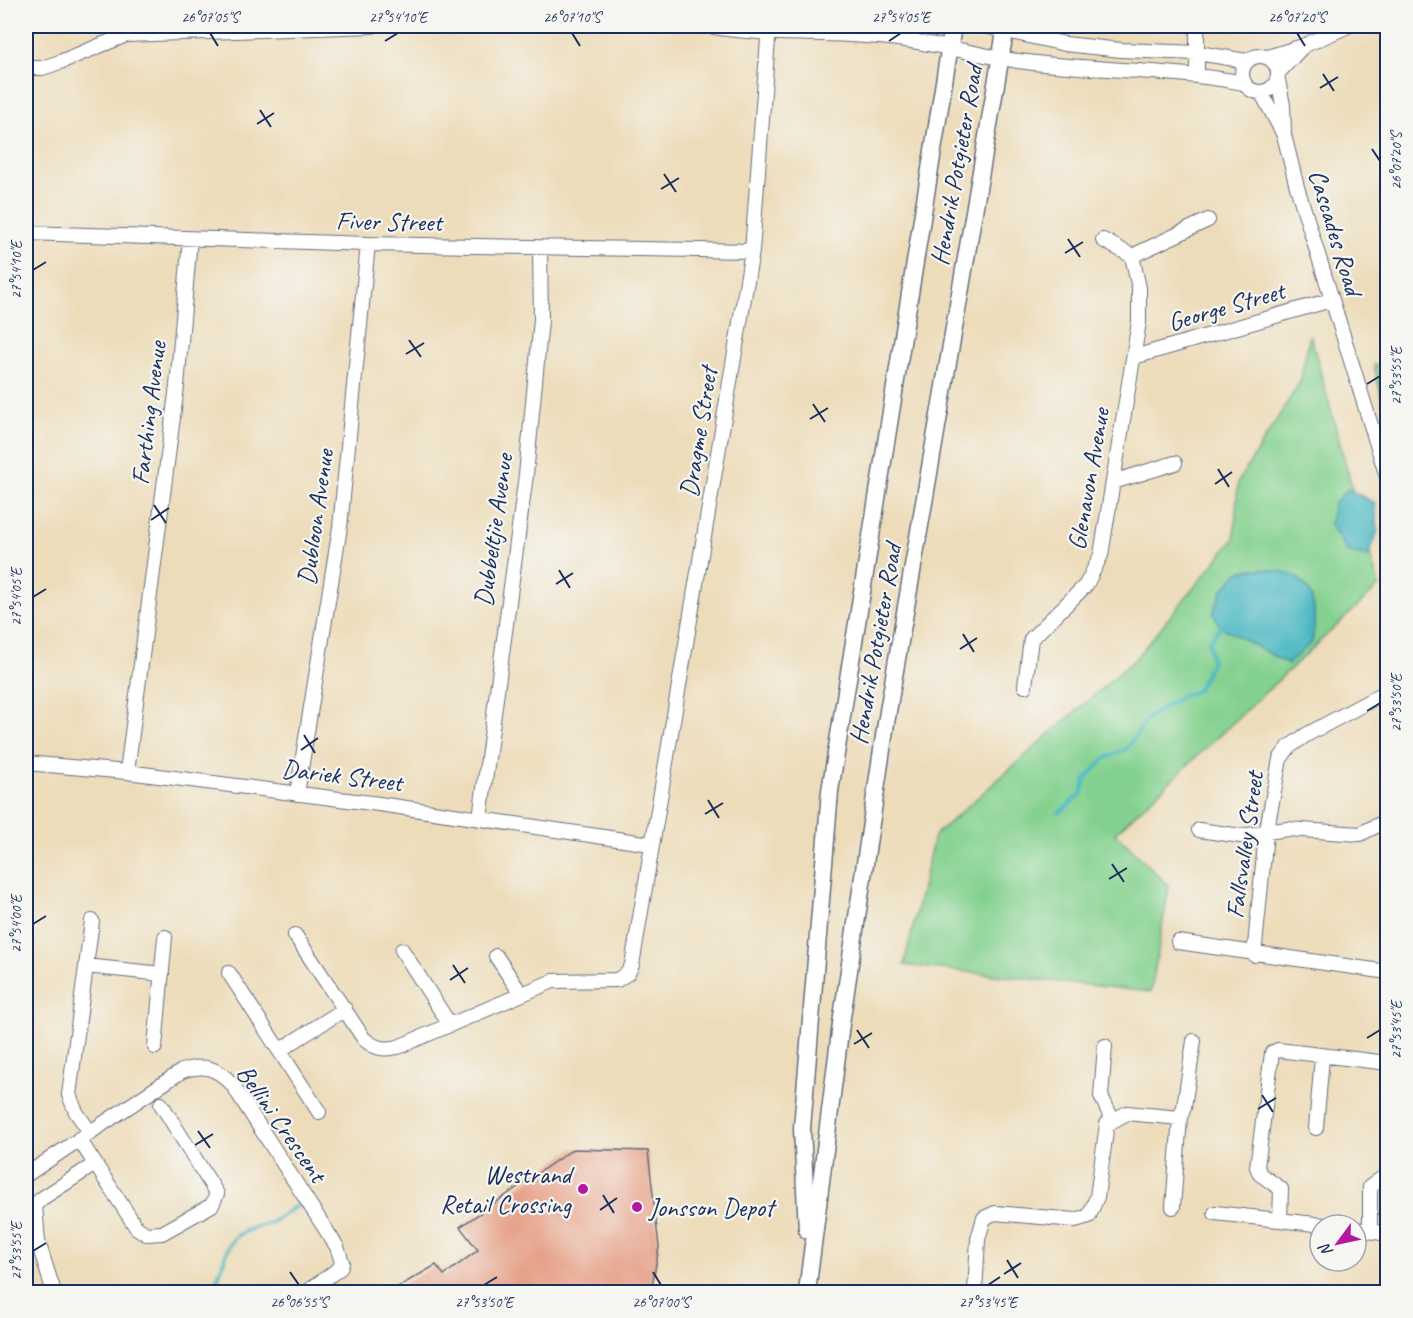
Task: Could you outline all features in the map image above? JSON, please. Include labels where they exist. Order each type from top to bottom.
[{"type":"main road","name":"Hendrik Potgieter Road","points":[[809,1273],[802,1128],[830,791],[953,26]]},
{"type":"main road","name":"Hendrik Potgieter Road","points":[[807,1293],[841,1024],[886,723],[1006,27]]},
{"type":"street","points":[[26,68],[51,65],[126,35],[373,26]]},
{"type":"street","points":[[708,26],[878,37],[1000,58],[1105,70],[1197,74],[1244,83],[1251,90],[1261,93],[1271,89],[1278,76],[1303,46]]},
{"type":"street","points":[[984,26],[1006,27],[1076,45],[1121,51],[1198,53],[1247,61]]},
{"type":"street","points":[[1197,26],[1197,74]]},
{"type":"street","points":[[1244,83],[1243,68],[1253,57],[1268,57],[1303,46],[1348,26]]},
{"type":"street","name":"Dragme Street","points":[[345,1009],[364,1039],[374,1047],[384,1050],[398,1047],[553,981],[617,980],[628,973],[632,965],[752,251],[769,29]]},
{"type":"street","points":[[1268,57],[1277,66],[1278,76]]},
{"type":"street","name":"Cascades Road","points":[[1278,76],[1283,105],[1284,135]]},
{"type":"street","name":"Cascades Road","points":[[1261,93],[1284,135],[1331,300],[1388,480]]},
{"type":"street","points":[[1103,240],[1132,256],[1208,220]]},
{"type":"street","name":"Fiver Street","points":[[26,233],[368,244],[752,251]]},
{"type":"street","name":"Farthing Avenue","points":[[127,772],[177,386],[190,239]]},
{"type":"street","name":"Dubloon Avenue","points":[[297,794],[340,527],[368,244]]},
{"type":"street","name":"Dubbeltjie Avenue","points":[[480,818],[517,528],[526,475],[541,320],[540,248]]},
{"type":"street","name":"Glenavon Avenue","points":[[1025,686],[1031,639],[1086,585],[1101,555],[1141,301],[1132,256]]},
{"type":"street","name":"George Street","points":[[1134,357],[1331,300]]},
{"type":"street","points":[[1113,482],[1175,463]]},
{"type":"street","name":"Fallsvalley Street","points":[[1254,955],[1266,834],[1280,759],[1289,747],[1329,722],[1387,692]]},
{"type":"street","name":"Dariek Street","points":[[26,763],[127,772],[297,794],[480,818],[651,844]]},
{"type":"street","points":[[1199,830],[1241,836],[1287,829],[1360,834],[1388,820]]},
{"type":"street","points":[[92,921],[69,1095],[95,1164],[136,1227],[146,1234],[162,1233],[212,1205],[217,1198],[216,1189],[161,1104]]},
{"type":"street","points":[[280,1050],[345,1009],[295,935]]},
{"type":"street","points":[[155,1047],[165,938]]},
{"type":"street","points":[[1178,942],[1254,955],[1388,972]]},
{"type":"street","points":[[402,950],[450,1024]]},
{"type":"street","points":[[496,956],[520,994]]},
{"type":"street","points":[[86,966],[162,974]]},
{"type":"street","points":[[229,973],[319,1112]]},
{"type":"street","points":[[1173,1207],[1180,1118],[1184,1107],[1194,1041]]},
{"type":"street","points":[[1105,1046],[1101,1096],[1112,1119]]},
{"type":"street","points":[[1281,1219],[1281,1189],[1260,1174],[1257,1167],[1270,1057],[1275,1051],[1281,1050],[1323,1057],[1388,1063]]},
{"type":"street","points":[[1316,1128],[1323,1057]]},
{"type":"street","name":"Bellini Crescent","points":[[26,1175],[182,1071],[199,1065],[219,1071],[232,1084],[337,1247],[342,1262],[340,1268],[307,1293]]},
{"type":"street","points":[[975,1293],[978,1239],[981,1224],[988,1215],[1075,1220],[1089,1216],[1097,1197],[1105,1132],[1112,1119],[1127,1113],[1180,1118]]},
{"type":"street","points":[[54,1293],[39,1242],[35,1205],[41,1198],[95,1164]]},
{"type":"street","points":[[1366,1213],[1370,1188],[1381,1179],[1388,1178]]},
{"type":"street","points":[[1215,1213],[1308,1223]]},
{"type":"street","points":[[1368,1231],[1388,1233]]},
{"type":"green space","points":[[1310,334],[1379,586],[1115,833],[1169,886],[1151,992],[904,965],[934,836],[1135,659],[1234,539],[1238,482],[1300,382]]},
{"type":"green space","points":[[1374,365],[1387,365],[1387,422]]},
{"type":"water","points":[[1348,489],[1375,503],[1378,531],[1368,557],[1348,552],[1330,524],[1334,503]]},
{"type":"water","points":[[1253,569],[1286,573],[1297,578],[1306,586],[1311,596],[1314,609],[1312,642],[1288,664],[1221,627],[1213,613],[1222,591],[1238,572]]},
{"type":"building","name":"Westrand Retail Crossing","points":[[573,1149],[648,1151],[659,1247],[651,1292],[543,1292],[513,1288],[511,1292],[389,1292],[436,1265],[444,1275],[478,1250],[460,1227]]},
{"type":"waterway","points":[[1059,813],[1082,793],[1085,780],[1104,759],[1127,748],[1150,716],[1181,696],[1197,691],[1212,661],[1209,641],[1221,627]]},
{"type":"waterway","points":[[207,1292],[216,1282],[230,1245],[238,1235],[272,1222],[299,1204]]},
{"type":"place","name":"Westrand Retail Crossing","points":[[583,1189]]},
{"type":"place","name":"Jonsson Depot","points":[[637,1207]]}]
